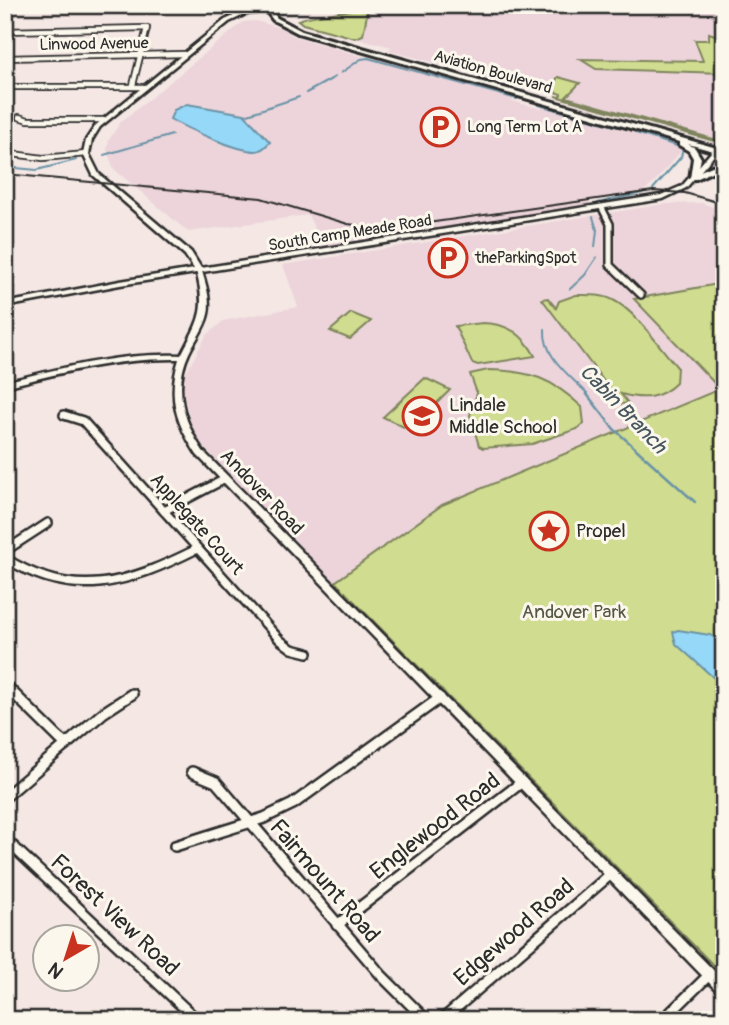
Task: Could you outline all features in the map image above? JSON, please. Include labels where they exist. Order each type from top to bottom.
[{"type":"main road","points":[[86,154],[90,137],[103,120],[184,54],[237,15],[274,7]]},
{"type":"main road","name":"Aviation Boulevard","points":[[274,7],[288,21],[301,27],[721,148]]},
{"type":"main road","name":"Aviation Boulevard","points":[[265,8],[290,28],[643,129],[721,148]]},
{"type":"main road","points":[[359,49],[371,47]]},
{"type":"main road","points":[[643,129],[692,150],[697,158],[692,177]]},
{"type":"main road","name":"South Camp Meade Road","points":[[5,305],[175,274],[671,195],[680,191],[721,148]]},
{"type":"main road","name":"Andover Road","points":[[86,154],[90,167],[103,183],[190,257],[199,271]]},
{"type":"main road","points":[[692,177],[724,163]]},
{"type":"main road","points":[[175,274],[190,257]]},
{"type":"street","points":[[208,5],[237,15]]},
{"type":"street","points":[[5,31],[147,28],[133,85]]},
{"type":"street","name":"Linwood Avenue","points":[[5,58],[184,54]]},
{"type":"street","points":[[5,87],[144,86]]},
{"type":"street","points":[[19,117],[27,120],[103,120]]},
{"type":"street","points":[[5,153],[43,158],[86,154]]},
{"type":"street","points":[[602,208],[610,224],[610,265],[641,295]]},
{"type":"street","name":"Andover Road","points":[[199,271],[204,292],[204,316],[183,357],[177,384],[180,415],[195,447],[724,990]]},
{"type":"street","points":[[5,385],[95,361],[136,357],[183,357]]},
{"type":"street","name":"Applegate Court","points":[[64,415],[83,421],[280,640],[292,649],[308,653]]},
{"type":"street","points":[[164,511],[225,479]]},
{"type":"street","points":[[5,551],[48,523]]},
{"type":"street","points":[[5,558],[33,574],[55,580],[93,583],[136,577],[162,568],[197,549]]},
{"type":"street","points":[[5,685],[66,745]]},
{"type":"street","points":[[5,797],[103,712],[132,694]]},
{"type":"street","points":[[175,846],[264,818],[316,790],[440,698]]},
{"type":"street","name":"Fairmount Road","points":[[192,772],[216,782],[337,925],[426,1020]]},
{"type":"street","name":"Englewood Road","points":[[337,925],[522,782]]},
{"type":"street","name":"Forest View Road","points":[[5,839],[197,1020]]},
{"type":"street","name":"Edgewood Road","points":[[442,1020],[612,873]]},
{"type":"street","points":[[663,1020],[709,975]]},
{"type":"shaded area","points":[[351,5],[724,5],[724,142],[564,97],[560,92],[531,84],[526,88],[388,50],[392,47],[300,24],[356,11]]},
{"type":"shaded area","points":[[256,21],[281,28],[296,37],[375,60],[380,56],[518,96],[512,101],[541,109],[544,106],[674,143],[679,145],[681,151],[652,185],[642,192],[588,200],[591,205],[323,246],[308,215],[188,232],[114,169],[107,150],[109,140],[120,123],[243,22]]},
{"type":"shaded area","name":"Lindale Middle School","points":[[701,203],[724,211],[724,283],[638,300],[724,388],[442,505],[335,582],[220,465],[201,444],[191,425],[183,391],[184,377],[206,336],[223,321],[298,307],[283,265],[665,204]]},
{"type":"green space","points":[[344,5],[376,5],[368,9],[363,35],[355,38],[303,24],[298,20],[350,10]]},
{"type":"green space","points":[[709,33],[724,38],[724,73],[596,69],[580,59],[703,61],[695,40],[709,40]]},
{"type":"green space","points":[[558,77],[580,83],[566,97],[724,144],[555,96],[560,97],[561,94],[550,90]]},
{"type":"green space","name":"Andover Park","points":[[724,283],[724,976],[335,582],[442,505],[720,389],[634,299]]},
{"type":"green space","points":[[576,295],[609,298],[630,312],[677,367],[676,383],[651,397],[621,394],[628,403],[621,404],[542,299],[548,298],[556,308],[559,301]]},
{"type":"green space","points":[[351,313],[371,321],[350,339],[330,331]]},
{"type":"green space","points":[[483,323],[508,328],[520,336],[535,356],[478,365],[472,363],[455,326]]},
{"type":"green space","points":[[488,370],[528,374],[550,383],[582,407],[584,424],[577,429],[532,444],[483,448],[479,446],[470,415],[477,393],[470,374]]},
{"type":"green space","points":[[425,378],[450,390],[410,430],[383,417]]},
{"type":"water","points":[[187,104],[244,114],[270,142],[260,150],[248,150],[212,139],[170,119],[174,110]]},
{"type":"water","points":[[678,630],[710,635],[724,643],[724,687],[676,644],[673,632]]},
{"type":"waterway","name":"Cabin Branch","points":[[341,73],[361,59],[368,58],[517,99]]},
{"type":"waterway","name":"Cabin Branch","points":[[306,93],[335,77]]},
{"type":"waterway","name":"Cabin Branch","points":[[245,115],[299,97]]},
{"type":"waterway","name":"Cabin Branch","points":[[539,105],[618,127]]},
{"type":"waterway","name":"Cabin Branch","points":[[636,133],[683,148],[681,157],[653,189]]},
{"type":"waterway","name":"Cabin Branch","points":[[104,155],[172,135]]},
{"type":"waterway","name":"Cabin Branch","points":[[5,167],[37,170],[76,160]]},
{"type":"waterway","name":"Cabin Branch","points":[[598,203],[642,193]]},
{"type":"waterway","name":"Cabin Branch","points":[[593,217],[597,230],[595,247]]},
{"type":"waterway","name":"Cabin Branch","points":[[570,289],[585,275],[597,257]]},
{"type":"waterway","name":"Cabin Branch","points":[[545,329],[548,348],[553,357],[588,394]]},
{"type":"waterway","name":"Cabin Branch","points":[[586,393],[614,429],[695,502]]},
{"type":"tram line","points":[[5,174],[261,198],[348,224],[385,229],[653,191],[685,193],[724,204]]},
{"type":"place","name":"Long Term Lot A","points":[[440,127]]},
{"type":"place","name":"theParkingSpot","points":[[448,258]]},
{"type":"place","name":"Lindale Middle School","points":[[422,416]]},
{"type":"place","name":"Propel","points":[[549,531]]}]
